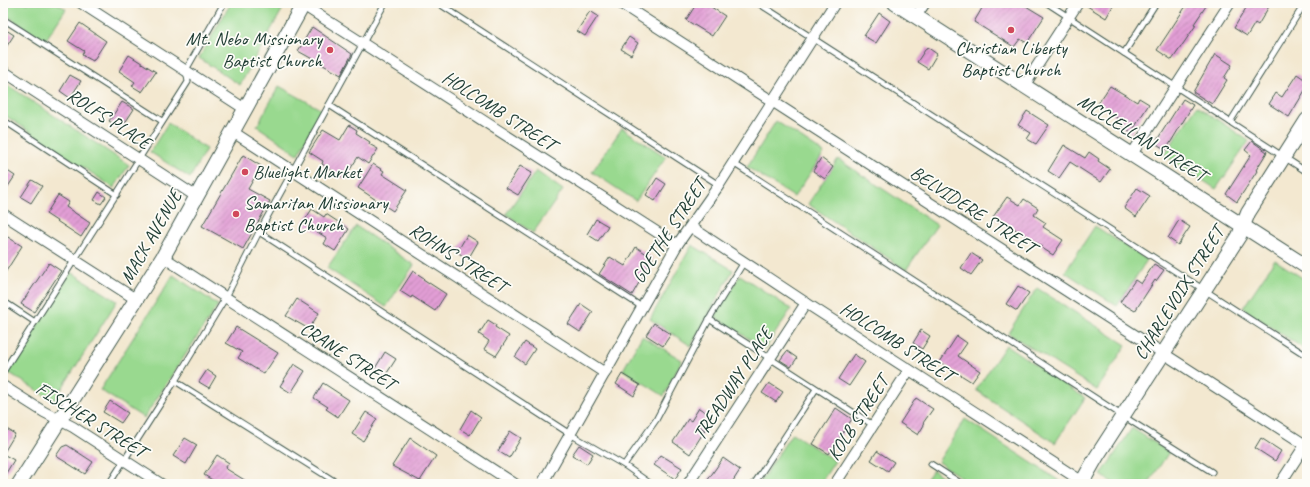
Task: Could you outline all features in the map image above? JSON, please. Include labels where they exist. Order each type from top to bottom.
[{"type":"street","points":[[81,3],[246,109]]},
{"type":"street","name":"BELVIDERE STREET","points":[[620,3],[725,72],[774,101],[1306,444]]},
{"type":"street","name":"GOETHE STREET","points":[[542,484],[677,245],[719,185],[774,101],[835,3]]},
{"type":"street","name":"MCCLELLAN STREET","points":[[895,3],[1307,267]]},
{"type":"street","points":[[916,16],[925,3]]},
{"type":"street","points":[[1024,86],[1078,3]]},
{"type":"street","points":[[1132,154],[1230,3]]},
{"type":"street","name":"HOLCOMB STREET","points":[[303,4],[362,44],[677,245]]},
{"type":"street","name":"MACK AVENUE","points":[[19,484],[163,257],[303,4]]},
{"type":"street","name":"ROLFS PLACE","points":[[3,71],[197,196]]},
{"type":"street","name":"CHARLEVOIX STREET","points":[[1083,483],[1097,456],[1239,236],[1248,213],[1307,120]]},
{"type":"street","name":"ROHNS STREET","points":[[233,132],[605,373]]},
{"type":"street","points":[[3,214],[137,300]]},
{"type":"street","name":"HOLCOMB STREET","points":[[691,226],[806,303],[1083,483]]},
{"type":"street","name":"CRANE STREET","points":[[163,257],[508,482]]},
{"type":"street","name":"TREADWAY PLACE","points":[[688,484],[806,303]]},
{"type":"street","name":"KOLB STREET","points":[[835,484],[909,370]]},
{"type":"street","name":"FISCHER STREET","points":[[3,386],[73,427],[161,484]]},
{"type":"street","points":[[1280,484],[1306,444]]},
{"type":"lane","points":[[109,484],[175,381],[226,297],[259,232],[385,3]]},
{"type":"lane","points":[[438,3],[719,185]]},
{"type":"lane","points":[[758,3],[1203,291],[1307,356]]},
{"type":"lane","points":[[1047,3],[1307,172]]},
{"type":"lane","points":[[1124,53],[1156,3]]},
{"type":"lane","points":[[1230,122],[1305,3]]},
{"type":"lane","points":[[3,372],[188,82],[186,70],[223,4]]},
{"type":"lane","points":[[3,19],[162,121]]},
{"type":"lane","points":[[329,105],[642,307]]},
{"type":"lane","points":[[3,120],[117,195]]},
{"type":"lane","points":[[733,163],[1212,472]]},
{"type":"lane","points":[[259,232],[570,434],[624,465],[651,484]]},
{"type":"lane","points":[[624,465],[656,420],[709,319],[744,262]]},
{"type":"lane","points":[[3,301],[36,322]]},
{"type":"lane","points":[[709,319],[873,426]]},
{"type":"lane","points":[[175,381],[339,484]]},
{"type":"lane","points":[[754,484],[816,389]]},
{"type":"lane","points":[[931,464],[962,484]]},
{"type":"green space","points":[[3,3],[57,3],[66,9],[45,41],[3,13]]},
{"type":"green space","points":[[231,3],[286,3],[240,85],[199,58]]},
{"type":"green space","points":[[3,82],[129,165],[114,188],[3,114]]},
{"type":"green space","points":[[279,86],[322,110],[298,154],[257,126]]},
{"type":"green space","points":[[1197,106],[1249,141],[1216,189],[1164,155]]},
{"type":"green space","points":[[776,121],[824,153],[794,197],[747,167]]},
{"type":"green space","points":[[168,123],[206,149],[190,178],[150,152]]},
{"type":"green space","points":[[622,128],[666,157],[636,201],[592,172]]},
{"type":"green space","points":[[838,159],[937,225],[906,270],[808,204]]},
{"type":"green space","points":[[536,171],[563,190],[533,233],[506,214]]},
{"type":"green space","points":[[356,226],[414,265],[386,307],[327,268]]},
{"type":"green space","points":[[1095,226],[1147,260],[1117,306],[1065,272]]},
{"type":"green space","points":[[692,245],[733,270],[691,346],[650,319]]},
{"type":"green space","points":[[1275,260],[1307,281],[1307,351],[1243,308]]},
{"type":"green space","points":[[71,272],[117,301],[54,401],[8,372]]},
{"type":"green space","points":[[173,275],[218,305],[144,418],[100,390]]},
{"type":"green space","points":[[740,275],[791,309],[765,349],[715,317]]},
{"type":"green space","points":[[1037,288],[1126,345],[1097,390],[1008,333]]},
{"type":"green space","points":[[642,336],[682,360],[664,396],[623,370]]},
{"type":"green space","points":[[1006,345],[1085,398],[1055,443],[976,390]]},
{"type":"green space","points":[[965,419],[1064,484],[971,484],[938,462]]},
{"type":"green space","points":[[1132,428],[1169,452],[1148,484],[1115,484],[1101,475]]},
{"type":"green space","points":[[792,433],[835,461],[820,484],[759,484]]},
{"type":"green space","points":[[933,470],[954,484],[923,484]]},
{"type":"building","points":[[697,3],[705,3],[725,16],[712,36],[686,20]]},
{"type":"building","name":"Christian Liberty Baptist Church","points":[[985,3],[1021,3],[1044,17],[1027,43],[1020,39],[1014,47],[974,22]]},
{"type":"building","points":[[1084,3],[1108,3],[1113,6],[1106,18]]},
{"type":"building","points":[[1188,3],[1208,3],[1194,24],[1196,25],[1172,60],[1157,50]]},
{"type":"building","points":[[1249,3],[1271,3],[1258,25],[1255,23],[1247,36],[1234,28]]},
{"type":"building","points":[[590,11],[598,16],[585,36],[577,31]]},
{"type":"building","points":[[879,13],[890,21],[876,43],[864,36]]},
{"type":"building","points":[[80,23],[106,41],[93,61],[82,55],[84,51],[68,41]]},
{"type":"building","name":"Mt. Nebo Missionary Baptist Church","points":[[312,27],[352,54],[341,75],[298,51]]},
{"type":"building","points":[[3,28],[14,35],[3,52]]},
{"type":"building","points":[[629,37],[638,43],[631,55],[621,49]]},
{"type":"building","points":[[927,47],[937,54],[928,69],[917,62]]},
{"type":"building","points":[[1215,54],[1232,65],[1224,78],[1227,80],[1212,104],[1193,92]]},
{"type":"building","points":[[129,55],[156,72],[142,92],[132,86],[135,82],[119,71]]},
{"type":"building","points":[[1297,74],[1307,81],[1307,87],[1289,117],[1269,104],[1276,93],[1282,97]]},
{"type":"building","points":[[70,75],[81,81],[70,98],[60,91]]},
{"type":"building","points":[[1110,86],[1137,102],[1139,98],[1149,104],[1131,133],[1121,126],[1124,122],[1097,105]]},
{"type":"building","points":[[1183,99],[1193,105],[1166,150],[1155,143]]},
{"type":"building","points":[[122,102],[134,109],[121,129],[109,121]]},
{"type":"building","points":[[1027,111],[1049,125],[1036,144],[1027,139],[1031,133],[1018,125]]},
{"type":"building","points":[[349,125],[357,130],[356,133],[370,142],[369,144],[378,149],[368,164],[358,157],[344,179],[322,164],[323,161],[309,152],[323,130],[340,140]]},
{"type":"building","points":[[1252,141],[1267,152],[1256,170],[1257,171],[1237,202],[1226,194],[1251,155],[1245,150]]},
{"type":"building","points":[[1064,145],[1085,158],[1089,152],[1099,159],[1098,161],[1110,169],[1101,182],[1070,162],[1059,178],[1048,171]]},
{"type":"building","name":"Samaritan Missionary Baptist Church","points":[[243,155],[261,166],[248,189],[270,201],[243,249],[202,226]]},
{"type":"building","points":[[821,158],[833,167],[825,179],[813,171]]},
{"type":"building","points":[[373,164],[384,171],[382,174],[407,190],[393,211],[358,188]]},
{"type":"building","points":[[520,166],[532,173],[518,195],[506,188]]},
{"type":"building","points":[[3,168],[15,176],[3,194]]},
{"type":"building","points":[[657,178],[666,184],[655,201],[646,195]]},
{"type":"building","points":[[32,180],[42,186],[31,203],[21,197]]},
{"type":"building","points":[[1137,188],[1150,196],[1136,217],[1124,208]]},
{"type":"building","points":[[99,192],[106,197],[101,204],[94,200]]},
{"type":"building","points":[[58,195],[69,202],[66,207],[90,223],[81,237],[46,214]]},
{"type":"building","points":[[1007,197],[1020,205],[1024,199],[1038,208],[1034,215],[1046,223],[1043,227],[1063,240],[1053,255],[1004,222],[1003,224],[993,217]]},
{"type":"building","points":[[312,209],[324,217],[326,214],[349,229],[335,251],[324,244],[327,238],[303,223]]},
{"type":"building","points":[[596,219],[608,226],[598,241],[587,234]]},
{"type":"building","points":[[1179,220],[1190,227],[1178,245],[1168,238]]},
{"type":"building","points":[[3,234],[22,246],[3,276]]},
{"type":"building","points":[[467,235],[478,242],[468,259],[457,252]]},
{"type":"building","points":[[636,247],[653,258],[632,295],[599,274],[610,257],[625,266]]},
{"type":"building","points":[[971,253],[982,260],[971,275],[961,268]]},
{"type":"building","points":[[49,263],[61,271],[34,312],[21,304]]},
{"type":"building","points":[[1154,264],[1164,270],[1156,281],[1155,280],[1135,311],[1120,302],[1135,280],[1141,284]]},
{"type":"building","points":[[413,271],[446,294],[435,311],[412,296],[411,298],[400,291]]},
{"type":"building","points":[[1018,286],[1029,293],[1017,311],[1006,304]]},
{"type":"building","points":[[297,299],[319,313],[309,329],[286,316]]},
{"type":"building","points":[[581,304],[593,312],[580,332],[568,324]]},
{"type":"building","points":[[488,320],[496,325],[495,327],[509,336],[496,356],[484,349],[489,341],[479,334]]},
{"type":"building","points":[[654,323],[671,334],[663,346],[646,335]]},
{"type":"building","points":[[236,327],[278,353],[264,374],[238,358],[242,352],[226,343]]},
{"type":"building","points":[[921,330],[930,336],[922,349],[913,343]]},
{"type":"building","points":[[957,336],[967,343],[958,356],[980,371],[972,382],[940,362]]},
{"type":"building","points":[[525,342],[535,349],[525,364],[515,357]]},
{"type":"building","points":[[787,351],[797,358],[791,367],[780,360]]},
{"type":"building","points":[[385,352],[396,359],[385,376],[374,370]]},
{"type":"building","points":[[854,354],[865,362],[849,386],[838,379]]},
{"type":"building","points":[[294,364],[305,371],[291,393],[280,386]]},
{"type":"building","points":[[207,370],[216,376],[209,388],[199,382]]},
{"type":"building","points":[[622,374],[640,385],[634,396],[616,384]]},
{"type":"building","points":[[323,383],[349,400],[338,417],[326,409],[328,407],[314,398]]},
{"type":"building","points":[[769,383],[783,392],[776,402],[762,393]]},
{"type":"building","points":[[916,398],[933,409],[923,423],[924,425],[918,435],[900,423]]},
{"type":"building","points":[[110,401],[128,413],[121,423],[103,412]]},
{"type":"building","points":[[699,408],[708,414],[700,427],[705,430],[690,454],[673,442],[688,419],[691,421]]},
{"type":"building","points":[[836,408],[852,419],[829,454],[813,444]]},
{"type":"building","points":[[471,410],[481,417],[470,435],[460,429]]},
{"type":"building","points":[[366,412],[377,419],[363,441],[352,434]]},
{"type":"building","points":[[3,427],[15,434],[3,454]]},
{"type":"building","points":[[510,431],[521,438],[509,458],[498,451]]},
{"type":"building","points":[[185,438],[197,445],[186,464],[173,456]]},
{"type":"building","points":[[410,438],[436,456],[420,481],[392,466]]},
{"type":"building","points":[[1261,438],[1281,451],[1275,461],[1255,448]]},
{"type":"building","points":[[67,445],[93,462],[85,474],[56,456],[62,447]]},
{"type":"building","points":[[579,445],[593,454],[587,464],[572,455]]},
{"type":"building","points":[[877,451],[894,462],[888,471],[871,460]]},
{"type":"building","points":[[3,454],[14,460],[3,478]]},
{"type":"building","points":[[217,455],[229,463],[225,468],[251,484],[219,484],[204,475]]},
{"type":"building","points":[[661,455],[682,468],[675,479],[654,465]]},
{"type":"building","points":[[723,458],[740,470],[731,484],[705,484]]},
{"type":"place","name":"Christian Liberty Baptist Church","points":[[1011,30]]},
{"type":"place","name":"Mt. Nebo Missionary Baptist Church","points":[[330,50]]},
{"type":"place","name":"Bluelight Market","points":[[245,172]]},
{"type":"place","name":"Samaritan Missionary Baptist Church","points":[[236,214]]}]
